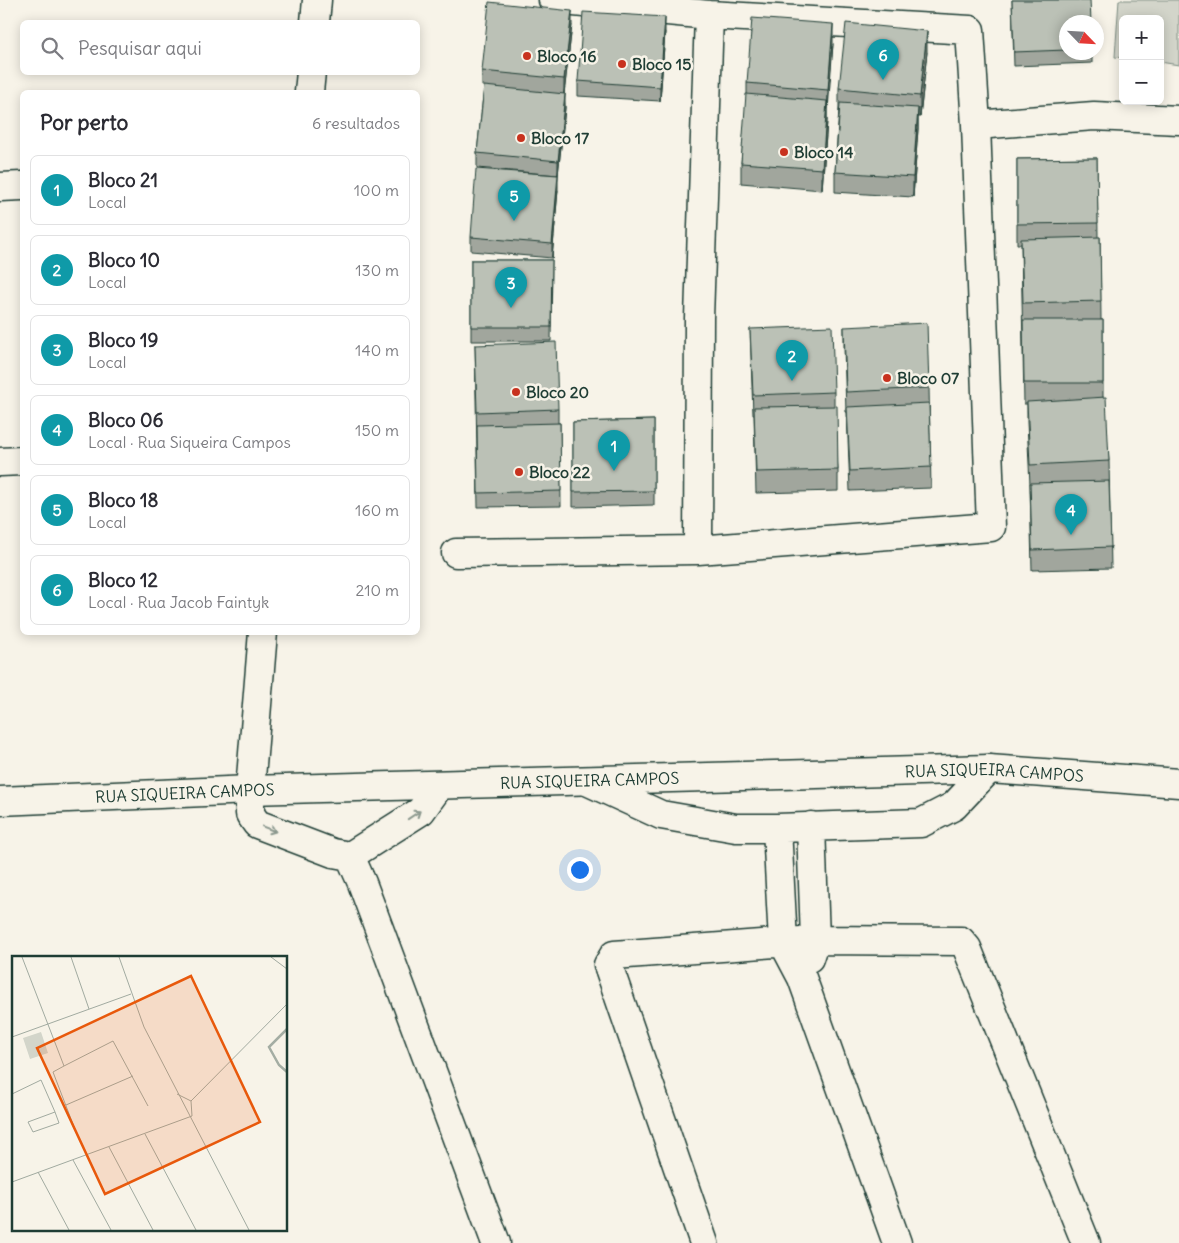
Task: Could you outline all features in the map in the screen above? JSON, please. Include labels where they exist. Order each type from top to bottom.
[{"type":"street","points":[[315,20],[317,0]]},
{"type":"street","points":[[456,553],[698,550],[991,527],[976,125],[970,30],[708,15],[552,0]]},
{"type":"street","points":[[698,550],[699,318],[708,15]]},
{"type":"street","points":[[309,90],[311,75]]},
{"type":"street","points":[[976,125],[1094,116],[1179,120]]},
{"type":"street","points":[[0,187],[20,186]]},
{"type":"street","points":[[0,462],[20,461]]},
{"type":"street","points":[[263,635],[250,790],[250,814],[257,824],[333,853],[350,856],[421,811],[439,786]]},
{"type":"street","points":[[590,782],[661,815],[736,828],[921,824],[954,806],[989,769]]},
{"type":"street","name":"RUA SIQUEIRA CAMPOS","points":[[0,801],[250,790],[590,782],[989,769],[1179,783]]},
{"type":"street","points":[[802,978],[815,940],[811,826]]},
{"type":"street","points":[[777,828],[782,942],[802,978],[897,1243]]},
{"type":"street","points":[[350,856],[366,892],[496,1243]]},
{"type":"street","points":[[704,1243],[608,965],[614,955],[815,940],[961,940],[967,948],[1086,1243]]},
{"type":"shaded area","points":[[1119,0],[1179,0],[1179,65],[1164,63],[1164,15],[1119,15],[1119,58],[1115,57]]},
{"type":"building","points":[[1012,0],[1090,0],[1091,15],[1059,15],[1059,50],[1014,52]]},
{"type":"building","name":"Bloco 16","points":[[489,2],[572,11],[564,79],[482,71]]},
{"type":"building","name":"Bloco 15","points":[[583,12],[665,17],[660,87],[578,81]]},
{"type":"building","points":[[752,18],[833,24],[828,90],[747,83]]},
{"type":"building","points":[[846,23],[927,31],[920,96],[839,88]]},
{"type":"building","name":"Bloco 17","points":[[484,86],[565,94],[558,161],[477,153]]},
{"type":"building","name":"Bloco 14","points":[[746,94],[827,101],[822,169],[741,163]]},
{"type":"building","points":[[840,103],[918,108],[913,177],[835,172]]},
{"type":"building","points":[[1097,158],[1098,223],[1017,224],[1017,159]]},
{"type":"building","points":[[476,169],[558,175],[552,244],[471,237]]},
{"type":"building","points":[[1100,237],[1101,301],[1023,303],[1021,239]]},
{"type":"building","points":[[471,260],[552,260],[551,327],[471,327]]},
{"type":"building","points":[[1023,320],[1103,320],[1103,383],[1024,383]]},
{"type":"building","name":"Bloco 07","points":[[927,323],[929,388],[846,392],[844,327]]},
{"type":"building","points":[[832,326],[834,392],[753,395],[750,329]]},
{"type":"building","name":"Bloco 20","points":[[556,342],[558,409],[477,412],[475,345]]},
{"type":"building","points":[[1106,397],[1109,461],[1030,465],[1027,402]]},
{"type":"building","points":[[929,403],[931,467],[850,471],[847,407]]},
{"type":"building","points":[[837,406],[838,470],[756,472],[754,407]]},
{"type":"building","points":[[654,420],[654,491],[573,492],[573,422]]},
{"type":"building","name":"Bloco 22","points":[[560,423],[561,491],[478,493],[477,425]]},
{"type":"building","points":[[1109,481],[1111,547],[1032,550],[1030,483]]},
{"type":"place","name":"Bloco 16","points":[[527,56]]},
{"type":"place","name":"Bloco 15","points":[[622,64]]},
{"type":"place","name":"Bloco 12","points":[[883,80]]},
{"type":"place","name":"Bloco 17","points":[[521,138]]},
{"type":"place","name":"Bloco 14","points":[[784,152]]},
{"type":"place","name":"Bloco 18","points":[[514,221]]},
{"type":"place","name":"Bloco 19","points":[[511,308]]},
{"type":"place","name":"Bloco 07","points":[[887,378]]},
{"type":"place","name":"Bloco 10","points":[[792,381]]},
{"type":"place","name":"Bloco 20","points":[[516,392]]},
{"type":"place","name":"Bloco 21","points":[[614,471]]},
{"type":"place","name":"Bloco 22","points":[[519,472]]},
{"type":"place","name":"Bloco 06","points":[[1071,535]]}]
